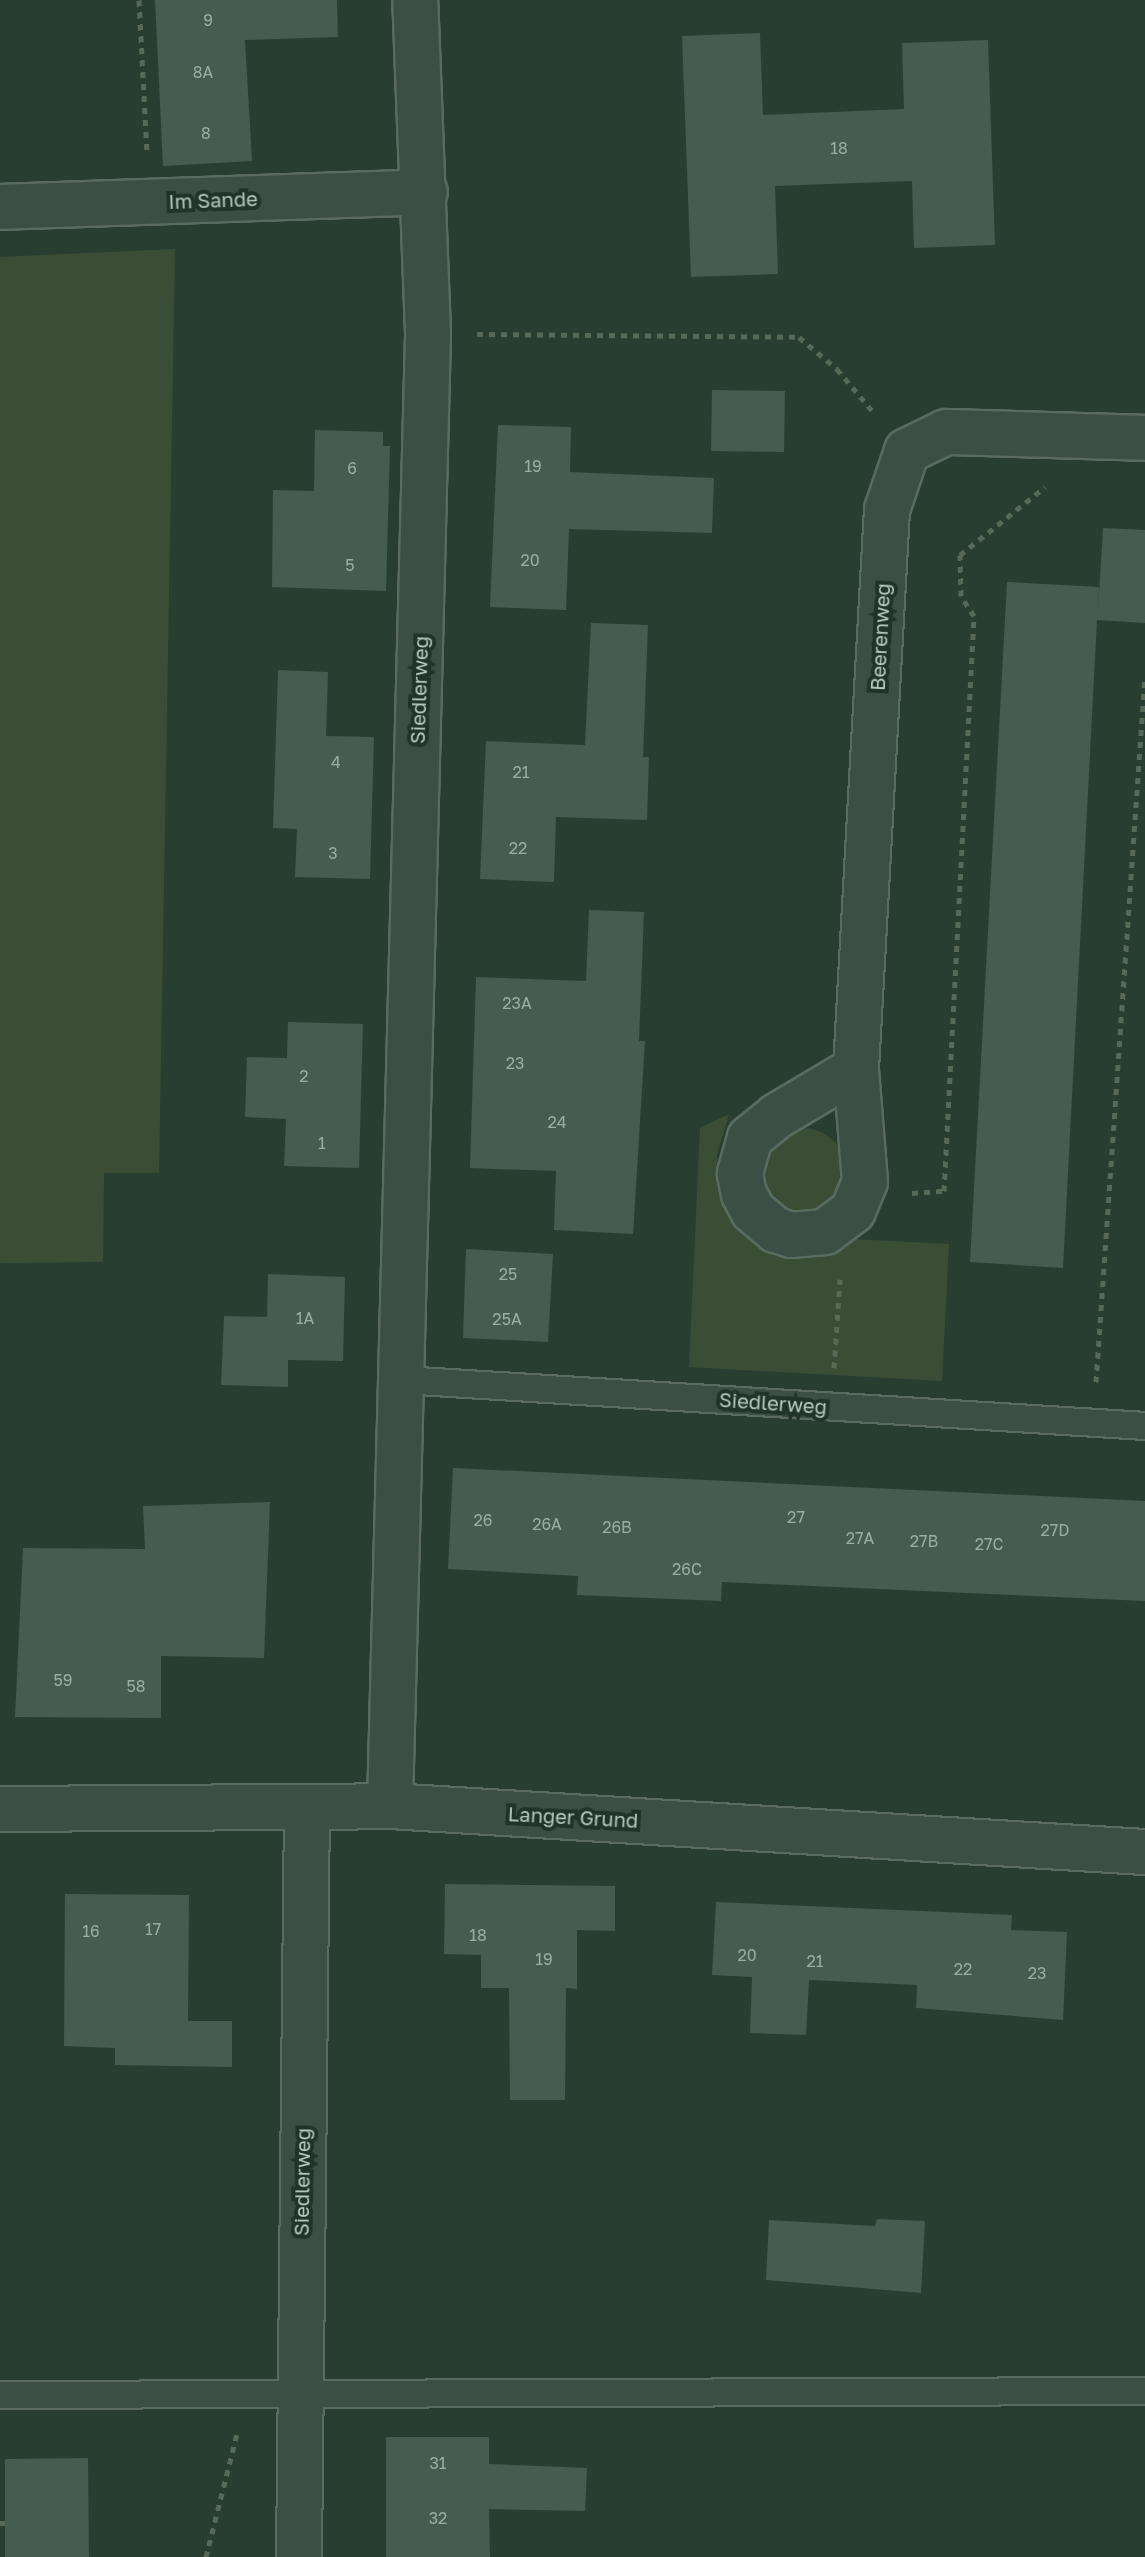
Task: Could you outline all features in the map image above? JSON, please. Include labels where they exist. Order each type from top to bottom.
[{"type":"street","name":"Siedlerweg","points":[[390,1806],[428,333],[425,192],[415,0]]},
{"type":"street","name":"Im Sande","points":[[0,207],[425,192]]},
{"type":"street","points":[[907,451],[946,432],[1145,438]]},
{"type":"street","name":"Beerenweg","points":[[843,1222],[865,1182],[856,1069],[887,510],[907,451]]},
{"type":"street","points":[[843,1222],[808,1236],[776,1230],[753,1211],[740,1174],[750,1138],[762,1126],[856,1069]]},
{"type":"street","name":"Langer Grund","points":[[0,1809],[390,1806],[1145,1852]]},
{"type":"street","name":"Siedlerweg","points":[[299,2557],[307,1807]]},
{"type":"lane","name":"Siedlerweg","points":[[402,1380],[1145,1426]]},
{"type":"lane","points":[[0,2395],[299,2390],[1145,2391]]},
{"type":"path","points":[[139,0],[149,202]]},
{"type":"path","points":[[428,333],[799,337],[837,369],[907,451]]},
{"type":"path","points":[[944,1191],[974,616],[961,596],[960,555],[1053,481]]},
{"type":"path","points":[[1093,1423],[1145,676]]},
{"type":"path","points":[[832,1407],[843,1222]]},
{"type":"path","points":[[206,2557],[249,2391]]},
{"type":"green space","points":[[175,249],[159,1173],[104,1173],[103,1262],[0,1263],[0,257]]},
{"type":"green space","points":[[729,1114],[717,1154],[717,1186],[731,1223],[759,1249],[801,1256],[852,1239],[949,1244],[942,1381],[689,1367],[700,1128]]},
{"type":"green space","points":[[795,1128],[811,1128],[834,1140],[843,1154],[846,1171],[843,1188],[834,1202],[811,1214],[795,1214],[779,1207],[767,1195],[760,1179],[760,1163],[767,1147],[779,1135]]},
{"type":"building","points":[[155,0],[337,0],[338,37],[245,40],[252,161],[163,166]]},
{"type":"building","points":[[760,33],[763,115],[904,109],[902,43],[988,40],[995,245],[914,248],[912,181],[775,186],[778,274],[691,277],[682,36]]},
{"type":"building","points":[[712,390],[785,391],[784,452],[711,451]]},
{"type":"building","points":[[498,425],[571,427],[570,472],[714,478],[712,533],[569,529],[566,610],[490,607]]},
{"type":"building","points":[[315,430],[383,432],[383,446],[390,446],[386,591],[272,587],[273,490],[314,491]]},
{"type":"building","points":[[1103,528],[1145,530],[1145,623],[1097,620],[1063,1268],[970,1262],[1007,582],[1099,587],[1098,610]]},
{"type":"building","points":[[591,623],[648,625],[643,757],[649,757],[647,820],[556,817],[554,882],[480,879],[486,741],[585,745]]},
{"type":"building","points":[[278,670],[328,672],[326,736],[374,737],[370,879],[295,877],[297,829],[273,828]]},
{"type":"building","points":[[589,910],[644,912],[639,1041],[645,1041],[633,1234],[554,1230],[556,1171],[470,1168],[476,977],[586,981]]},
{"type":"building","points":[[288,1022],[363,1024],[359,1168],[284,1166],[286,1119],[245,1117],[247,1057],[287,1058]]},
{"type":"building","points":[[466,1249],[553,1254],[548,1342],[463,1338]]},
{"type":"building","points":[[268,1274],[345,1277],[343,1361],[288,1360],[288,1387],[221,1385],[224,1316],[267,1317]]},
{"type":"building","points":[[453,1468],[1145,1501],[1145,1601],[722,1582],[721,1601],[577,1595],[578,1576],[448,1569]]},
{"type":"building","points":[[270,1502],[264,1658],[161,1656],[161,1718],[15,1717],[23,1548],[145,1549],[143,1506]]},
{"type":"building","points":[[445,1884],[615,1886],[615,1931],[577,1930],[577,1989],[566,1988],[565,2100],[510,2100],[509,1988],[481,1988],[481,1955],[444,1954]]},
{"type":"building","points":[[65,1894],[189,1895],[188,2021],[232,2021],[232,2067],[115,2065],[115,2048],[64,2046]]},
{"type":"building","points":[[716,1902],[1012,1915],[1011,1930],[1067,1932],[1063,2020],[916,2008],[917,1985],[809,1980],[806,2035],[750,2033],[752,1977],[712,1975]]},
{"type":"building","points":[[877,2219],[925,2221],[921,2293],[766,2280],[769,2220],[875,2226]]},
{"type":"building","points":[[386,2437],[489,2437],[489,2464],[587,2468],[585,2511],[489,2509],[490,2557],[386,2557]]},
{"type":"building","points":[[88,2458],[89,2557],[5,2557],[5,2459]]}]
